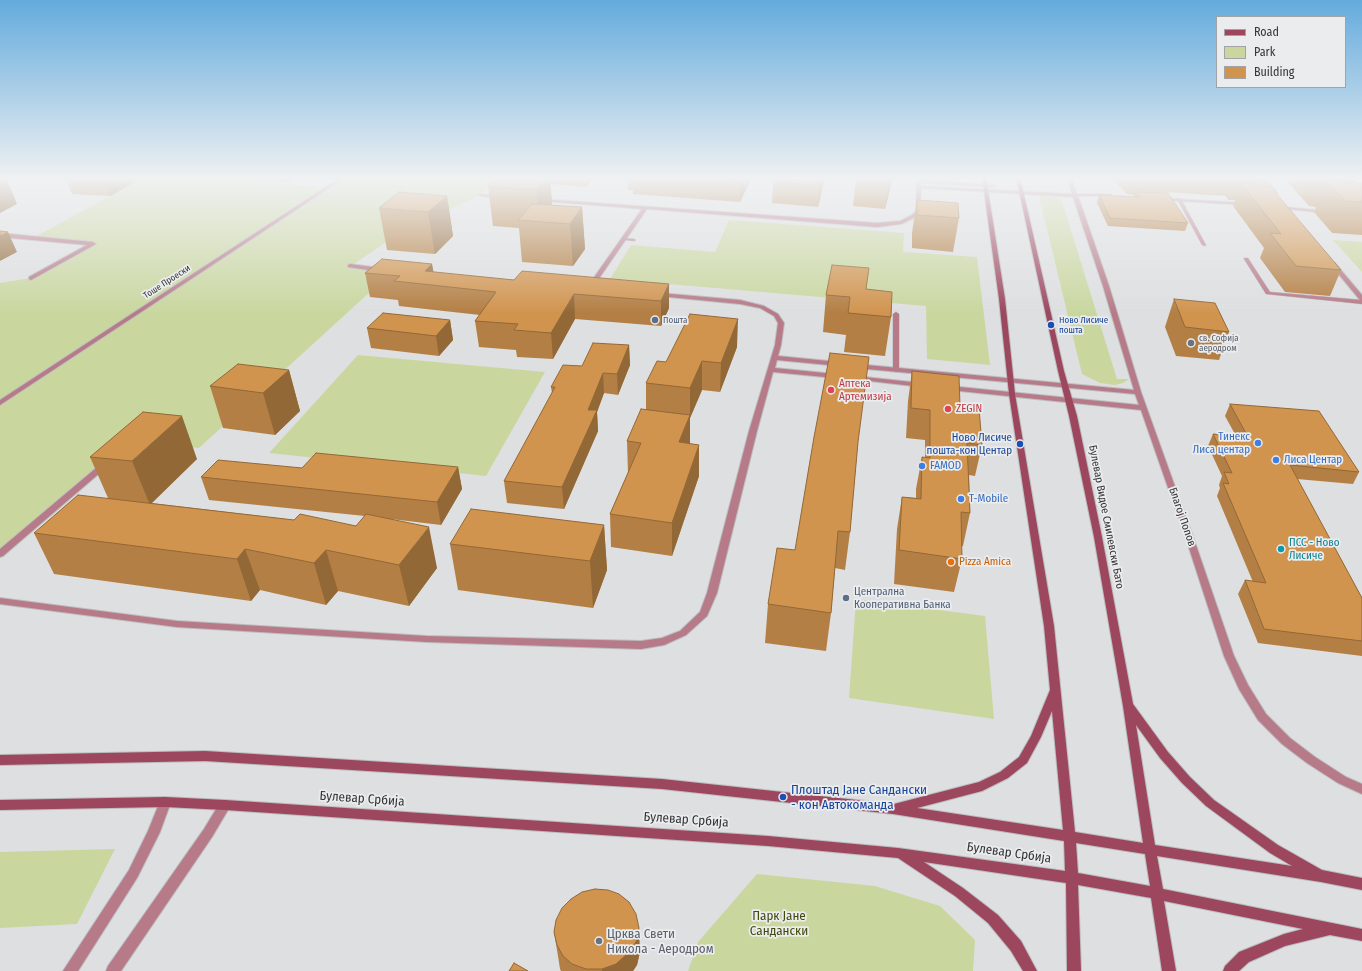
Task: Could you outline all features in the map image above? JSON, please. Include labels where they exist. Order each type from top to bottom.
[{"type":"street","name":"Тоше Проески","points":[[0,402],[275,222]]},
{"type":"street","points":[[597,290],[589,290],[635,222]]},
{"type":"street","points":[[842,222],[890,224],[898,222]]},
{"type":"street","points":[[991,222],[1002,299],[1012,394],[1045,594],[1056,689],[1072,878],[1074,971]]},
{"type":"street","name":"Булевар Видое Смилевски Бато","points":[[1028,222],[1066,386],[1098,538],[1128,706],[1169,971]]},
{"type":"street","name":"Благој Попов","points":[[1085,222],[1106,286],[1138,392],[1229,656],[1247,693],[1262,718],[1286,741],[1342,780],[1362,789]]},
{"type":"street","points":[[0,235],[93,244],[31,278]]},
{"type":"street","points":[[1329,259],[1362,299]]},
{"type":"street","points":[[350,266],[387,270]]},
{"type":"street","points":[[0,602],[177,624],[271,631],[346,633],[427,639],[641,645],[664,641],[683,633],[704,614],[712,593],[753,431],[778,345],[781,323],[776,315],[762,307],[740,302],[652,294]]},
{"type":"street","points":[[774,358],[1138,392]]},
{"type":"street","points":[[770,370],[927,386]]},
{"type":"street","points":[[942,387],[1144,408]]},
{"type":"street","points":[[0,554],[111,460]]},
{"type":"street","points":[[893,809],[982,786],[1004,775],[1023,760],[1036,737],[1056,689]]},
{"type":"street","points":[[1128,706],[1164,755],[1186,780],[1210,803],[1268,845],[1321,876]]},
{"type":"street","points":[[0,760],[205,756],[662,784],[893,809],[1321,876],[1362,884]]},
{"type":"street","points":[[70,971],[133,874],[154,832],[165,802]]},
{"type":"street","name":"Булевар Србија","points":[[0,805],[165,802],[225,805],[768,841],[898,853],[1072,878],[1156,893],[1362,935]]},
{"type":"street","points":[[113,971],[208,833],[225,805]]},
{"type":"street","points":[[898,853],[959,892],[993,919],[1016,946],[1030,971]]},
{"type":"street","points":[[1230,971],[1244,957],[1284,940],[1331,928]]},
{"type":"lane","points":[[1191,222],[1204,245]]},
{"type":"lane","points":[[624,239],[634,240]]},
{"type":"lane","points":[[1246,259],[1268,293],[1362,302]]},
{"type":"lane","points":[[896,314],[896,370]]},
{"type":"green space","points":[[62,222],[423,222],[398,234],[351,266],[393,271],[199,448],[135,441],[0,550],[0,283],[31,278],[92,244],[33,238]]},
{"type":"green space","points":[[728,222],[760,222],[904,233],[903,252],[977,257],[990,365],[927,359],[926,306],[610,279],[631,245],[715,252]]},
{"type":"green space","points":[[1045,222],[1069,222],[1117,379],[1129,379],[1123,383],[1115,385],[1100,383],[1082,374]]},
{"type":"green space","points":[[1333,240],[1362,242],[1362,272]]},
{"type":"green space","points":[[358,355],[545,372],[486,476],[269,453]]},
{"type":"green space","points":[[856,599],[985,616],[994,719],[849,698]]},
{"type":"green space","points":[[115,849],[77,924],[0,928],[0,852]]},
{"type":"green space","name":"Парк Јане Сандански","points":[[757,874],[875,886],[940,906],[975,940],[973,971],[688,971],[698,942]]},
{"type":"building","points":[[548,222],[571,222],[570,224]]},
{"type":"building","points":[[1272,222],[1301,222],[1341,270],[1296,266],[1270,233],[1281,234]]},
{"type":"building","points":[[0,231],[8,232],[0,236]]},
{"type":"building","points":[[382,259],[432,264],[425,271],[514,280],[522,271],[669,284],[661,301],[574,294],[551,333],[514,330],[518,324],[475,321],[496,292],[394,281],[400,276],[365,273]]},
{"type":"building","points":[[832,265],[869,268],[866,289],[892,292],[891,317],[848,313],[850,297],[826,295]]},
{"type":"building","points":[[1174,299],[1215,303],[1229,332],[1185,327]]},
{"type":"building","points":[[383,313],[450,320],[436,336],[367,328]]},
{"type":"building","points":[[690,314],[738,319],[721,363],[702,361],[690,388],[646,383],[657,361],[666,362]]},
{"type":"building","points":[[593,343],[629,345],[617,374],[603,373],[588,410],[597,410],[562,487],[504,481],[555,387],[551,387],[563,365],[582,366]]},
{"type":"building","points":[[830,353],[869,357],[858,442],[850,532],[838,531],[831,613],[768,604],[777,548],[795,550]]},
{"type":"building","points":[[238,364],[289,370],[263,393],[210,386]]},
{"type":"building","points":[[912,371],[959,376],[960,406],[979,408],[982,445],[967,443],[970,513],[961,512],[962,559],[899,550],[902,497],[921,499],[922,457],[930,458],[930,410],[911,408]]},
{"type":"building","points":[[1230,404],[1319,411],[1359,472],[1290,465],[1362,598],[1362,641],[1264,629],[1245,580],[1266,583],[1223,483],[1229,484],[1224,472],[1232,473],[1213,434],[1248,437]]},
{"type":"building","points":[[641,409],[690,415],[679,442],[699,445],[672,523],[610,514],[641,443],[627,441]]},
{"type":"building","points":[[143,412],[182,416],[132,461],[90,457]]},
{"type":"building","points":[[316,453],[458,467],[437,502],[201,477],[218,460],[302,468]]},
{"type":"building","points":[[78,495],[294,520],[300,514],[356,526],[366,514],[429,527],[399,565],[326,550],[314,563],[245,549],[237,559],[34,533]]},
{"type":"building","points":[[471,509],[604,525],[590,561],[450,544]]},
{"type":"building","name":"Црква Свети Никола - Аеродром","points":[[595,889],[608,890],[619,894],[629,902],[636,914],[639,928],[636,942],[627,954],[616,964],[602,969],[586,969],[572,964],[563,956],[557,945],[554,932],[556,920],[562,908],[571,899],[582,892]]},
{"type":"building","points":[[514,963],[528,971],[509,971]]},
{"type":"place","name":"Пошта","points":[[655,320]]},
{"type":"place","name":"Ново Лисиче пошта","points":[[1051,325]]},
{"type":"place","name":"св. Софија аеродром","points":[[1191,343]]},
{"type":"place","name":"Аптека Артемизија","points":[[831,390]]},
{"type":"place","name":"ZEGIN","points":[[948,409]]},
{"type":"place","name":"Тинекс Лиса центар","points":[[1258,443]]},
{"type":"place","name":"Ново Лисиче пошта-кон Центар","points":[[1020,444]]},
{"type":"place","name":"Лиса Центар","points":[[1276,460]]},
{"type":"place","name":"FAMOD","points":[[922,466]]},
{"type":"place","name":"T-Mobile","points":[[961,499]]},
{"type":"place","name":"ПСС - Ново Лисиче","points":[[1281,549]]},
{"type":"place","name":"Pizza Amica","points":[[951,562]]},
{"type":"place","name":"Централна Кооперативна Банка","points":[[846,598]]},
{"type":"place","name":"Плоштад Јане Сандански - кон Автокоманда","points":[[783,797]]},
{"type":"place","name":"Црква Свети Никола - Аеродром","points":[[599,941]]}]
